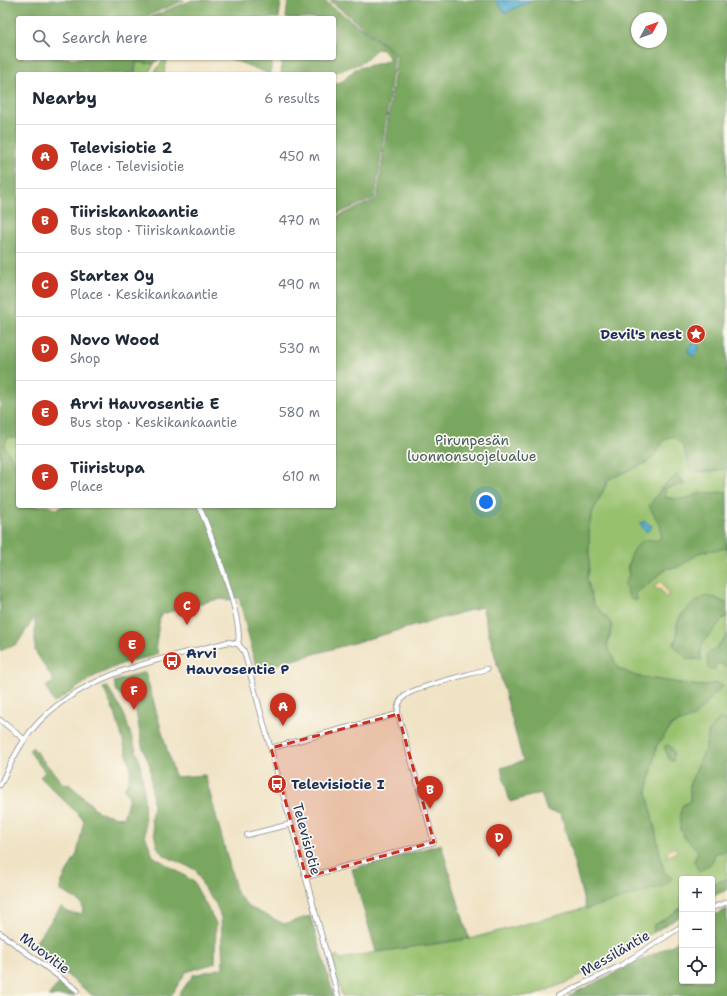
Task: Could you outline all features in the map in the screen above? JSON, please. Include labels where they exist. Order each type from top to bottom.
[{"type":"street","points":[[0,784],[11,761],[25,740],[55,709],[69,698],[100,680],[134,667],[228,642],[238,644],[240,630],[221,565],[200,508]]},
{"type":"street","name":"Televisiotie","points":[[238,644],[244,651],[338,996]]},
{"type":"street","points":[[306,877],[434,842],[397,706],[411,691],[487,669]]},
{"type":"street","points":[[271,748],[398,714]]},
{"type":"street","points":[[0,720],[25,740]]},
{"type":"street","points":[[247,835],[291,824]]},
{"type":"street","points":[[715,907],[727,902]]},
{"type":"street","name":"Messiläntie","points":[[558,996],[620,966],[679,928]]},
{"type":"street","name":"Muovitie","points":[[0,933],[77,990]]},
{"type":"highlighted area","points":[[398,714],[434,842],[306,877],[271,748]]},
{"type":"green space","name":"Pirunpesän luonnonsuojelualue","points":[[0,0],[185,0],[147,16],[16,16],[16,60],[136,60],[134,72],[16,72],[16,438],[8,437],[4,446],[16,465],[16,508],[57,509],[336,508],[336,217],[377,199],[397,55],[329,0],[496,0],[505,13],[532,0],[727,0],[727,468],[700,472],[691,471],[683,446],[673,436],[664,440],[648,462],[609,479],[593,511],[589,525],[589,570],[587,579],[594,605],[605,615],[612,625],[607,646],[618,668],[635,676],[699,686],[716,683],[723,685],[694,717],[672,725],[657,745],[647,792],[664,872],[672,878],[664,886],[586,909],[561,814],[547,811],[541,793],[510,802],[501,768],[523,761],[482,607],[257,670],[239,598],[229,600],[218,599],[162,614],[160,617],[156,644],[158,655],[126,662],[95,676],[54,703],[46,687],[54,681],[35,651],[35,617],[17,644],[0,651]]},
{"type":"green space","points":[[192,0],[281,0],[279,16],[153,16]]},
{"type":"green space","points":[[288,0],[323,0],[395,53],[375,198],[336,214],[336,83],[343,81],[355,69],[388,61],[389,57],[383,50],[377,49],[361,63],[336,72],[281,72],[282,60],[336,60],[336,16],[286,16]]},
{"type":"green space","points":[[137,60],[157,60],[154,64],[137,62]]},
{"type":"green space","points":[[164,60],[167,60],[164,72],[154,72]]},
{"type":"green space","points":[[234,60],[273,60],[270,72],[264,72]]},
{"type":"green space","points":[[137,62],[154,64],[149,72],[135,72]]},
{"type":"green space","points":[[0,411],[16,431],[16,498],[0,486]]},
{"type":"green space","points":[[673,436],[683,446],[691,471],[716,471],[727,468],[727,492],[701,493],[684,499],[665,498],[665,488],[685,484],[664,485],[650,506],[661,527],[661,538],[630,559],[627,568],[637,600],[636,593],[668,568],[677,568],[701,552],[727,548],[727,604],[716,598],[710,598],[692,604],[682,613],[679,618],[677,624],[677,637],[673,645],[687,659],[702,659],[701,650],[703,643],[720,622],[727,616],[727,635],[715,649],[707,654],[716,665],[719,663],[727,667],[727,721],[709,731],[705,750],[690,783],[690,801],[682,806],[681,812],[683,836],[698,851],[694,861],[714,858],[715,853],[725,852],[727,850],[727,879],[715,883],[715,876],[679,876],[679,909],[654,925],[654,932],[572,980],[533,996],[342,996],[332,958],[337,955],[341,959],[376,952],[469,939],[637,894],[672,878],[664,872],[647,792],[657,745],[672,725],[694,717],[723,685],[716,683],[699,686],[635,676],[618,668],[607,646],[611,633],[605,615],[594,605],[587,579],[589,570],[589,525],[593,511],[609,479],[648,462],[664,440]]},
{"type":"green space","points":[[677,475],[685,484],[665,488],[666,498],[684,499],[701,493],[727,492],[727,548],[701,552],[677,568],[668,568],[636,593],[637,600],[634,601],[629,597],[624,585],[629,575],[628,571],[630,560],[637,545],[641,542],[661,538],[661,527],[649,506],[664,485]]},
{"type":"green space","points":[[705,596],[715,598],[727,604],[727,616],[720,622],[703,643],[701,650],[702,660],[687,659],[673,645],[677,636],[677,626],[685,611],[692,604]]},
{"type":"green space","points":[[727,635],[727,667],[719,663],[716,665],[715,669],[708,669],[707,654],[715,649]]},
{"type":"green space","points":[[145,672],[175,777],[205,775],[237,893],[249,907],[284,924],[310,916],[334,996],[178,996],[193,975],[223,968],[221,918],[216,904],[206,892],[196,870],[163,855],[157,846],[151,820],[153,805],[150,766],[142,746],[135,706],[117,692],[114,682]]},
{"type":"green space","points":[[107,686],[123,712],[140,762],[144,791],[145,835],[153,856],[193,881],[216,923],[215,963],[186,972],[171,996],[93,996],[32,947],[61,907],[70,913],[82,914],[83,907],[79,901],[61,891],[61,883],[77,854],[84,820],[40,777],[45,772],[29,751],[32,747],[64,785],[69,784],[100,813],[123,818],[129,797],[124,789],[131,769],[115,713],[103,688]]},
{"type":"green space","points":[[720,718],[727,721],[727,850],[725,852],[715,853],[712,863],[699,872],[694,861],[698,851],[687,840],[681,831],[680,821],[682,806],[690,801],[690,783],[705,750],[709,731]]},
{"type":"green space","points":[[667,745],[670,746],[674,752],[673,762],[669,759],[664,747]]},
{"type":"green space","points":[[441,844],[469,939],[376,952],[352,869]]},
{"type":"green space","points":[[727,879],[727,890],[715,895],[715,883]]},
{"type":"green space","points":[[679,909],[679,917],[654,932],[654,925]]},
{"type":"green space","points":[[727,909],[727,996],[568,996],[679,940],[679,984],[715,984],[715,915]]},
{"type":"green space","points":[[59,983],[75,996],[48,996]]},
{"type":"sand","points":[[662,582],[668,594],[666,599],[661,590],[654,588],[657,583]]},
{"type":"sand","points":[[674,848],[678,851],[667,857],[668,850]]},
{"type":"water","points":[[496,0],[532,0],[505,13]]},
{"type":"water","points":[[696,343],[699,346],[698,352],[693,357],[688,352],[688,349],[691,345]]},
{"type":"water","points":[[644,521],[652,526],[648,531],[645,531],[640,523]]},
{"type":"place","name":"Devil's nest","points":[[696,334]]},
{"type":"place","name":"Startex Oy","points":[[187,625]]},
{"type":"place","name":"Arvi Hauvosentie P","points":[[172,661]]},
{"type":"place","name":"Arvi Hauvosentie E","points":[[132,664]]},
{"type":"place","name":"Tiiristupa","points":[[134,710]]},
{"type":"place","name":"Televisiotie 2","points":[[283,726]]},
{"type":"place","name":"Televisiotie I","points":[[277,784]]},
{"type":"place","name":"Tiiriskankaantie","points":[[430,809]]},
{"type":"place","name":"Novo Wood","points":[[499,857]]}]
